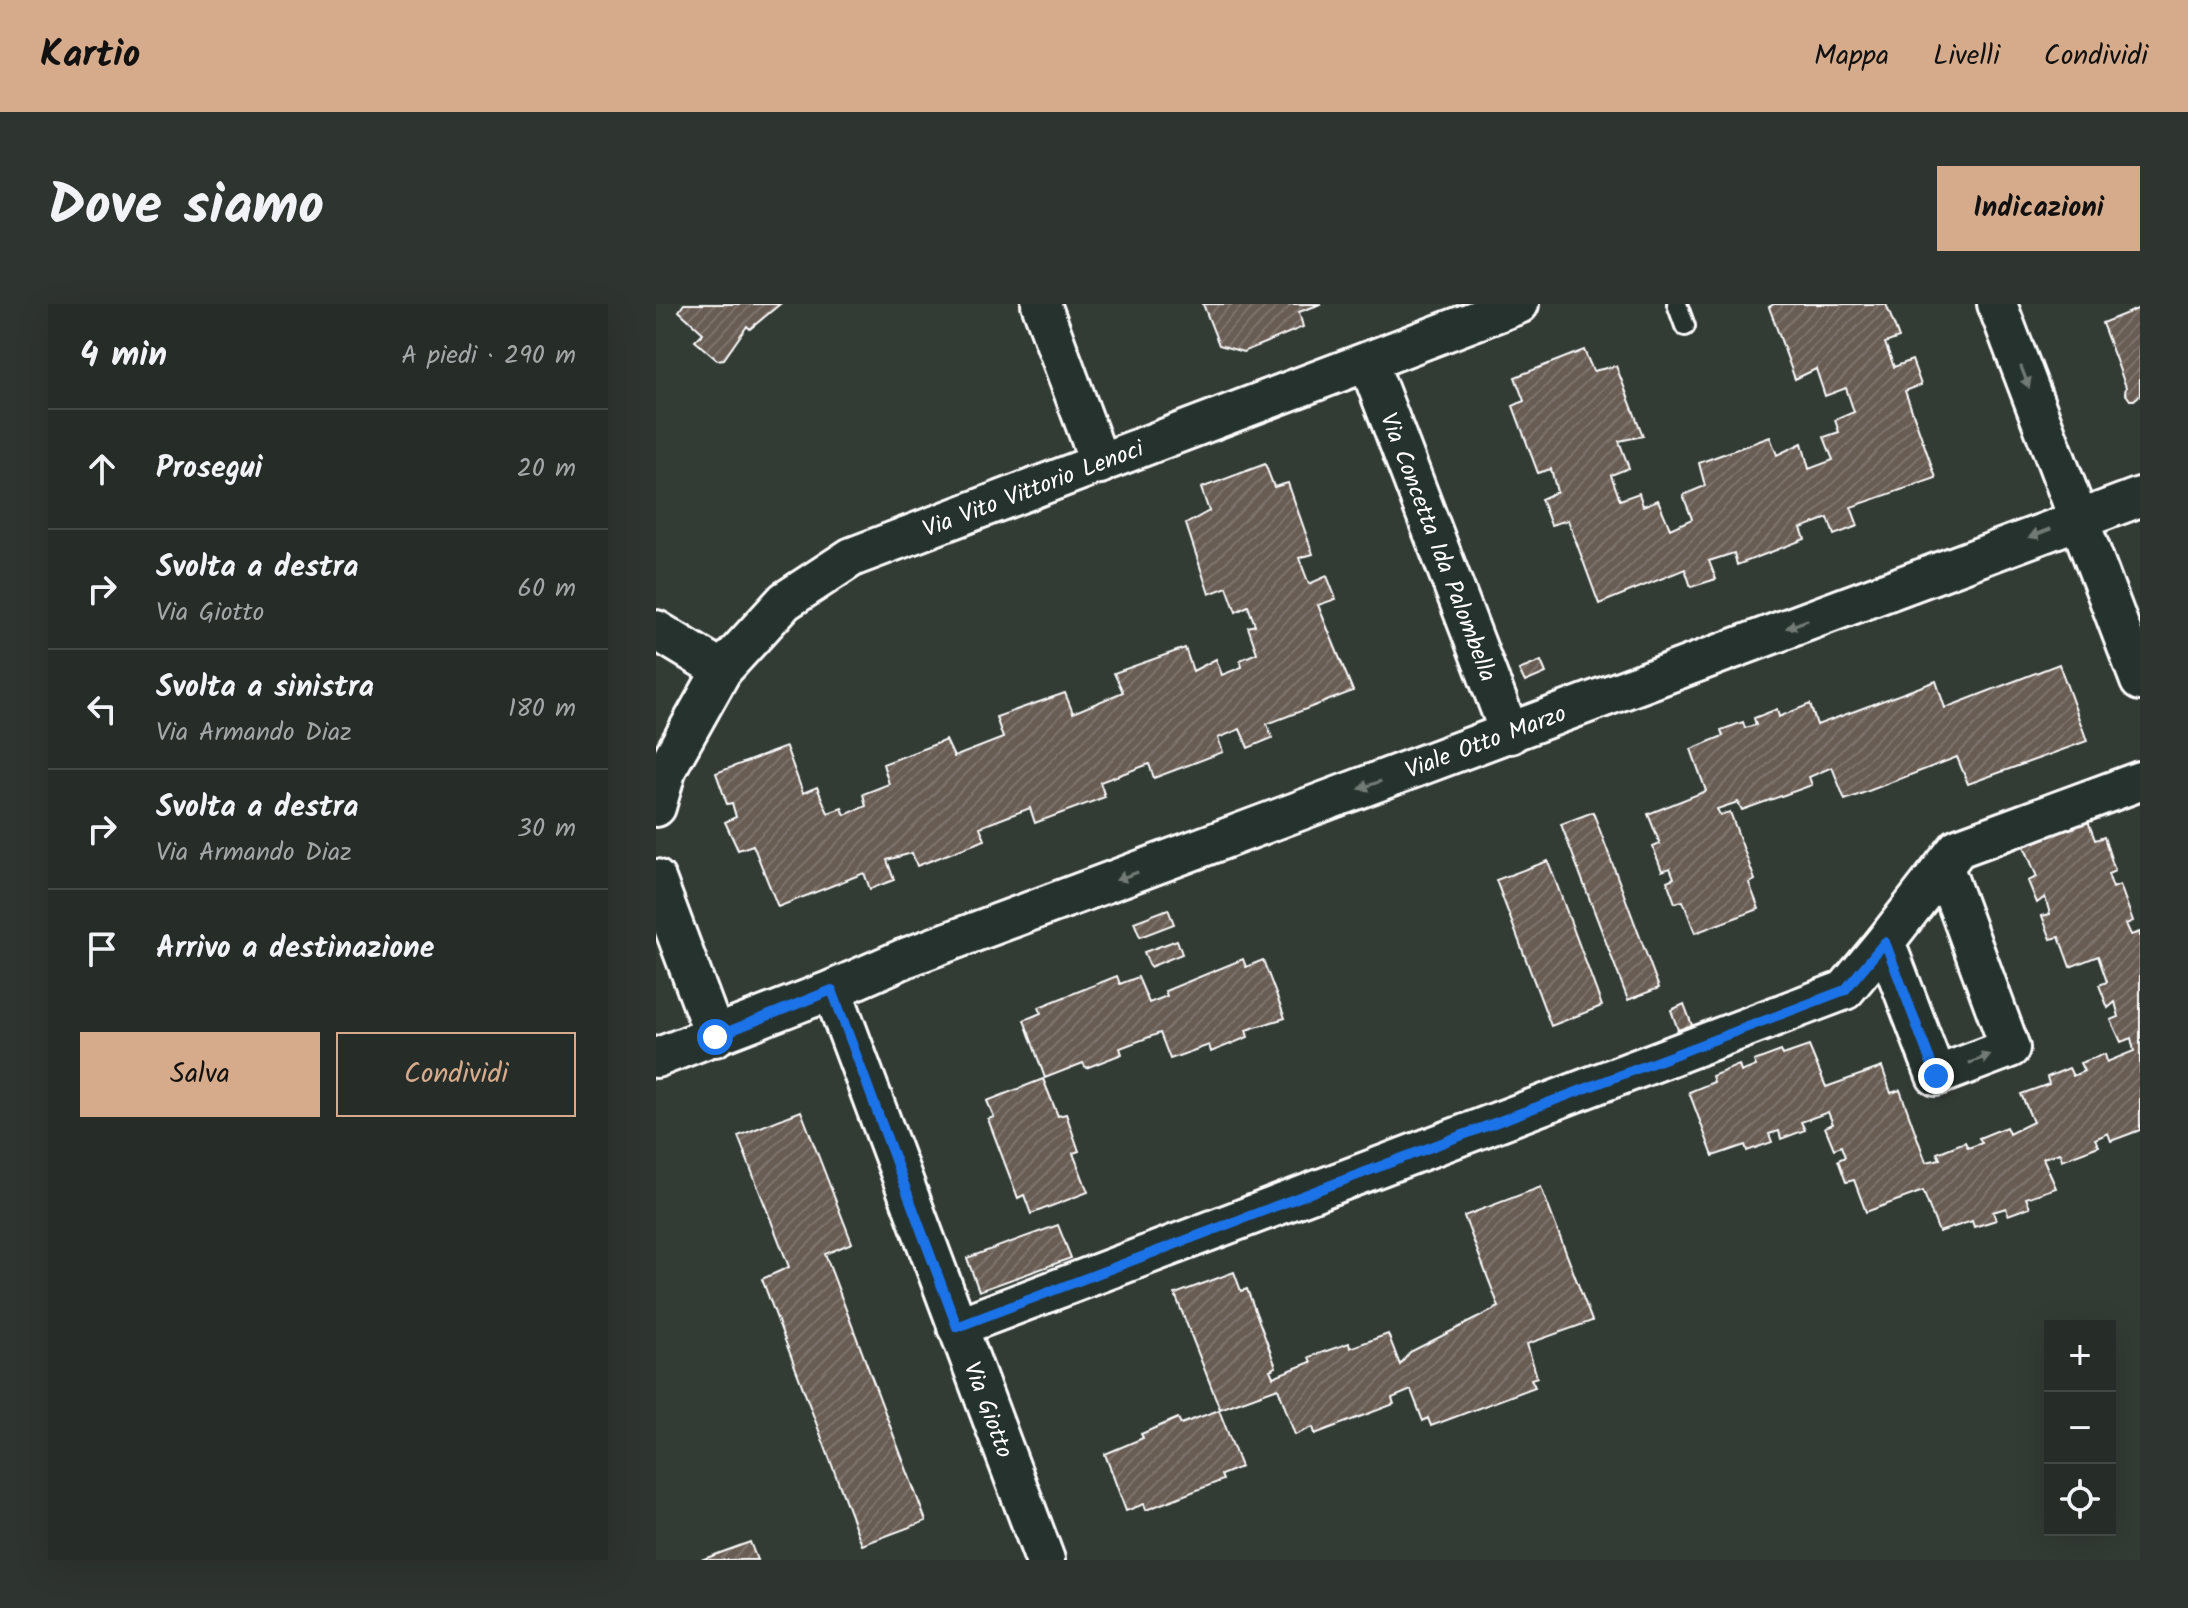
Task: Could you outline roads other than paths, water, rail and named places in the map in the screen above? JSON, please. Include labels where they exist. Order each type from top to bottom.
[{"type":"street","points":[[1041,304],[1100,464]]},
{"type":"street","name":"Via Vito Vittorio Lenoci","points":[[656,807],[667,768],[722,670],[785,601],[852,557],[1519,304]]},
{"type":"street","points":[[1997,304],[2140,681]]},
{"type":"street","name":"Via Concetta Ida Palombella","points":[[1368,362],[1510,734]]},
{"type":"street","name":"Viale Otto Marzo","points":[[656,1058],[715,1037],[905,958],[2140,497]]},
{"type":"street","points":[[656,630],[722,670]]},
{"type":"street","points":[[957,1327],[1845,990],[1958,848],[2140,781]]},
{"type":"street","points":[[1885,942],[1936,1076],[2010,1048],[1944,868]]},
{"type":"street","points":[[656,879],[715,1037]]},
{"type":"street","name":"Via Giotto","points":[[832,990],[1045,1560]]},
{"type":"lane","points":[[1677,304],[1685,326]]}]
